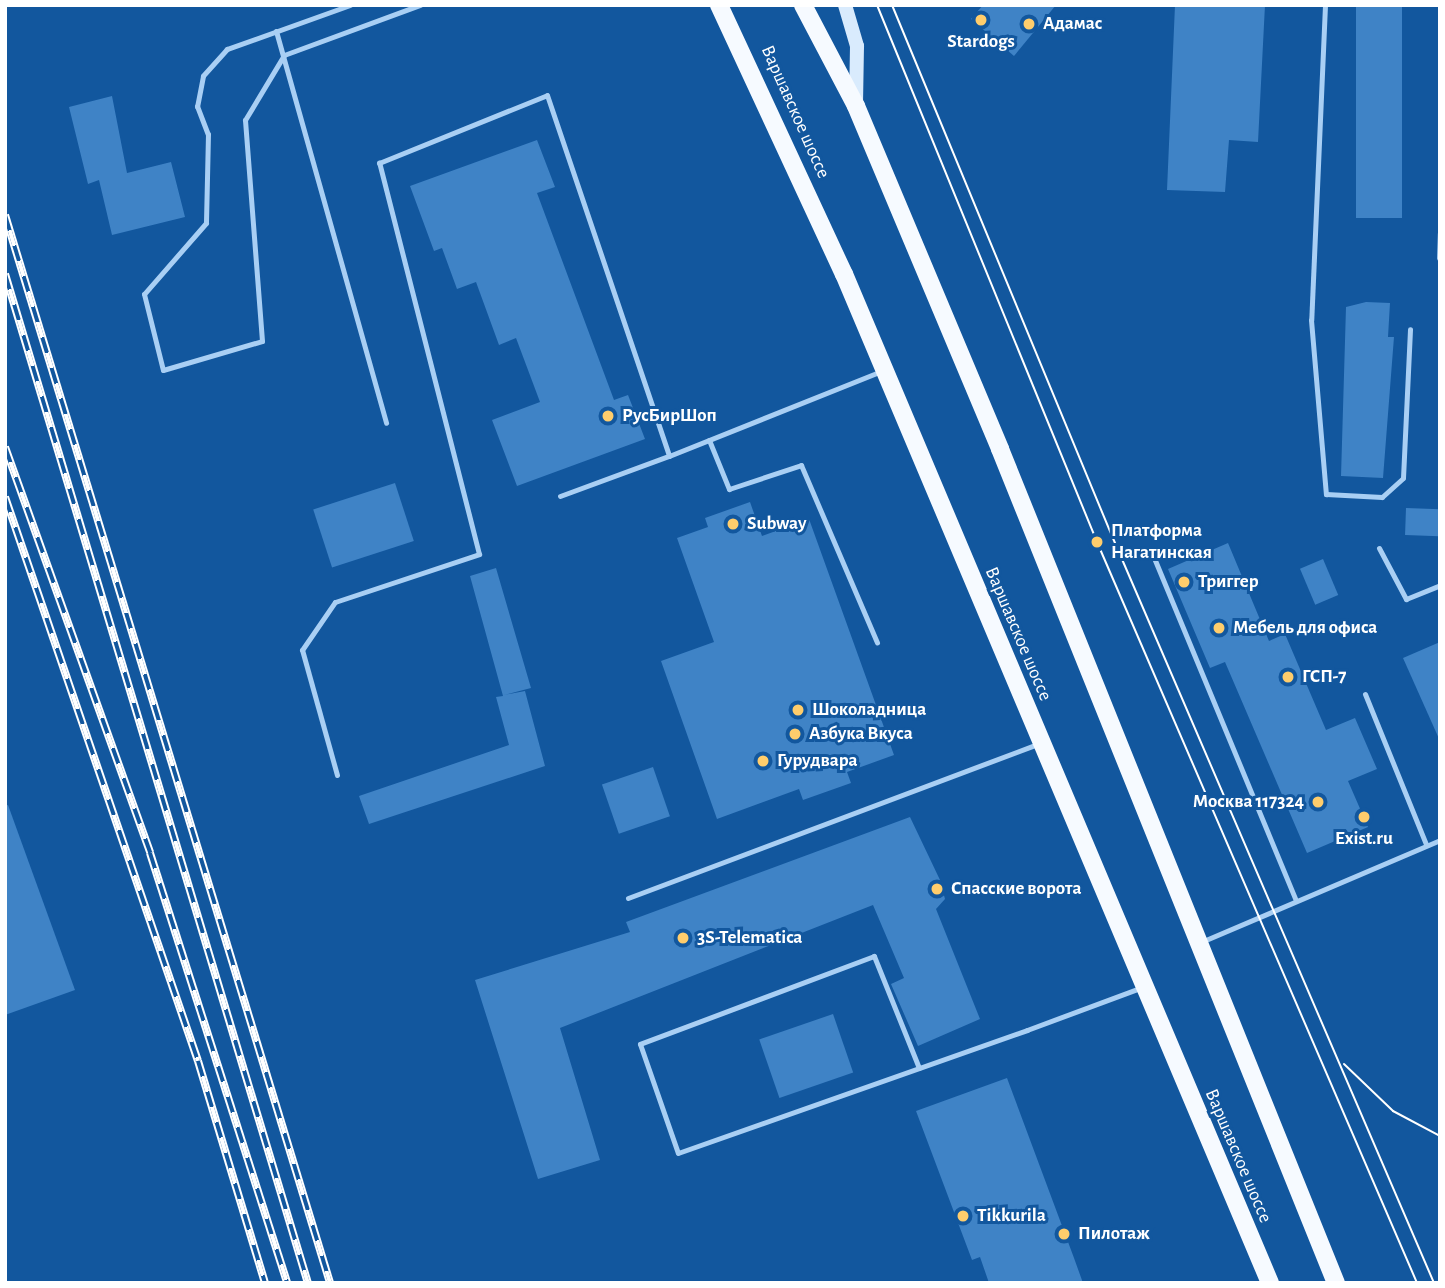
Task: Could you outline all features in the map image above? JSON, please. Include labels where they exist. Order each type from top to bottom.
[{"type":"main road","name":"Варшавское шоссе","points":[[719,5],[885,370],[1270,1283]]},
{"type":"main road","points":[[803,5],[856,106],[1336,1283]]},
{"type":"street","points":[[845,5],[857,46],[856,106]]},
{"type":"lane","points":[[350,5],[227,49],[203,76],[197,106],[208,134],[206,223],[144,294],[163,370],[261,341],[245,120],[284,55],[420,5]]},
{"type":"lane","points":[[1325,5],[1311,320],[1326,494],[1382,497],[1403,478],[1410,329]]},
{"type":"lane","points":[[276,32],[386,423]]},
{"type":"lane","points":[[337,775],[302,650],[335,602],[479,554],[379,163],[547,95],[668,456]]},
{"type":"lane","points":[[1439,257],[1440,233]]},
{"type":"lane","points":[[561,496],[885,370]]},
{"type":"lane","points":[[709,440],[729,489],[801,465],[877,642]]},
{"type":"lane","points":[[1379,548],[1406,599],[1440,585]]},
{"type":"lane","points":[[1152,553],[1296,900]]},
{"type":"lane","points":[[1365,694],[1426,845]]},
{"type":"lane","points":[[628,898],[1041,743]]},
{"type":"lane","points":[[1198,943],[1440,840]]},
{"type":"lane","points":[[919,1069],[874,957],[640,1044],[678,1153],[919,1069],[1143,987]]},
{"type":"building","points":[[983,5],[1056,5],[1014,56],[971,19]]},
{"type":"building","points":[[1175,5],[1265,5],[1258,142],[1229,140],[1225,192],[1167,190]]},
{"type":"building","points":[[1356,5],[1402,5],[1402,218],[1356,218]]},
{"type":"building","points":[[112,96],[127,173],[171,162],[185,217],[112,235],[99,180],[88,184],[69,107]]},
{"type":"building","points":[[537,140],[555,187],[537,193],[614,400],[628,395],[645,439],[517,486],[492,420],[540,402],[516,338],[499,345],[476,282],[457,289],[442,248],[434,251],[410,186]]},
{"type":"building","points":[[1366,302],[1390,303],[1388,337],[1394,337],[1383,478],[1341,476],[1346,307]]},
{"type":"building","points":[[395,483],[414,541],[332,568],[313,510]]},
{"type":"building","points":[[750,502],[762,536],[809,519],[894,755],[847,772],[851,783],[803,800],[799,789],[717,819],[661,661],[714,642],[677,538],[708,527],[705,518]]},
{"type":"building","points":[[1406,508],[1440,509],[1439,536],[1405,535]]},
{"type":"building","points":[[1228,543],[1269,641],[1285,634],[1326,730],[1355,718],[1377,769],[1348,781],[1368,827],[1307,853],[1225,662],[1210,668],[1168,569]]},
{"type":"building","points":[[1323,559],[1338,595],[1315,605],[1300,569]]},
{"type":"building","points":[[496,568],[531,688],[504,695],[525,691],[545,766],[369,824],[359,796],[509,745],[496,697],[503,696],[470,576]]},
{"type":"building","points":[[1440,642],[1440,741],[1403,658]]},
{"type":"building","points":[[653,767],[670,816],[619,834],[602,785]]},
{"type":"building","points":[[8,805],[75,990],[5,1015],[5,806]]},
{"type":"building","points":[[910,817],[940,880],[945,899],[936,909],[980,1019],[918,1046],[891,984],[904,978],[873,905],[560,1028],[600,1160],[538,1179],[475,980],[630,932],[626,922]]},
{"type":"building","points":[[833,1014],[853,1073],[779,1098],[759,1039]]},
{"type":"building","points":[[1007,1078],[1083,1283],[989,1283],[980,1257],[972,1260],[916,1111]]},
{"type":"tram line","points":[[877,5],[1097,542],[1417,1283]]},
{"type":"tram line","points":[[892,5],[1112,536],[1434,1283]]},
{"type":"tram line","points":[[1344,1064],[1393,1111],[1440,1136]]},
{"type":"railway","points":[[5,215],[330,1283]]},
{"type":"railway","points":[[5,274],[308,1283]]},
{"type":"railway","points":[[5,447],[150,853],[287,1283]]},
{"type":"railway","points":[[5,497],[198,1061],[265,1283]]},
{"type":"place","name":"Stardogs","points":[[981,20]]},
{"type":"place","name":"Адамас","points":[[1029,24]]},
{"type":"place","name":"РусБирШоп","points":[[608,416]]},
{"type":"place","name":"Subway","points":[[733,524]]},
{"type":"place","name":"Платформа Нагатинская","points":[[1097,542]]},
{"type":"place","name":"Триггер","points":[[1184,582]]},
{"type":"place","name":"Мебель для офиса","points":[[1219,628]]},
{"type":"place","name":"ГСП-7","points":[[1288,677]]},
{"type":"place","name":"Шоколадница","points":[[798,710]]},
{"type":"place","name":"Азбука Вкуса","points":[[795,734]]},
{"type":"place","name":"Гурудвара","points":[[763,761]]},
{"type":"place","name":"Москва 117324","points":[[1318,802]]},
{"type":"place","name":"Exist.ru","points":[[1364,817]]},
{"type":"place","name":"Спасские ворота","points":[[937,889]]},
{"type":"place","name":"3S-Telematica","points":[[683,938]]},
{"type":"place","name":"Tikkurila","points":[[963,1216]]},
{"type":"place","name":"Пилотаж","points":[[1064,1234]]}]
